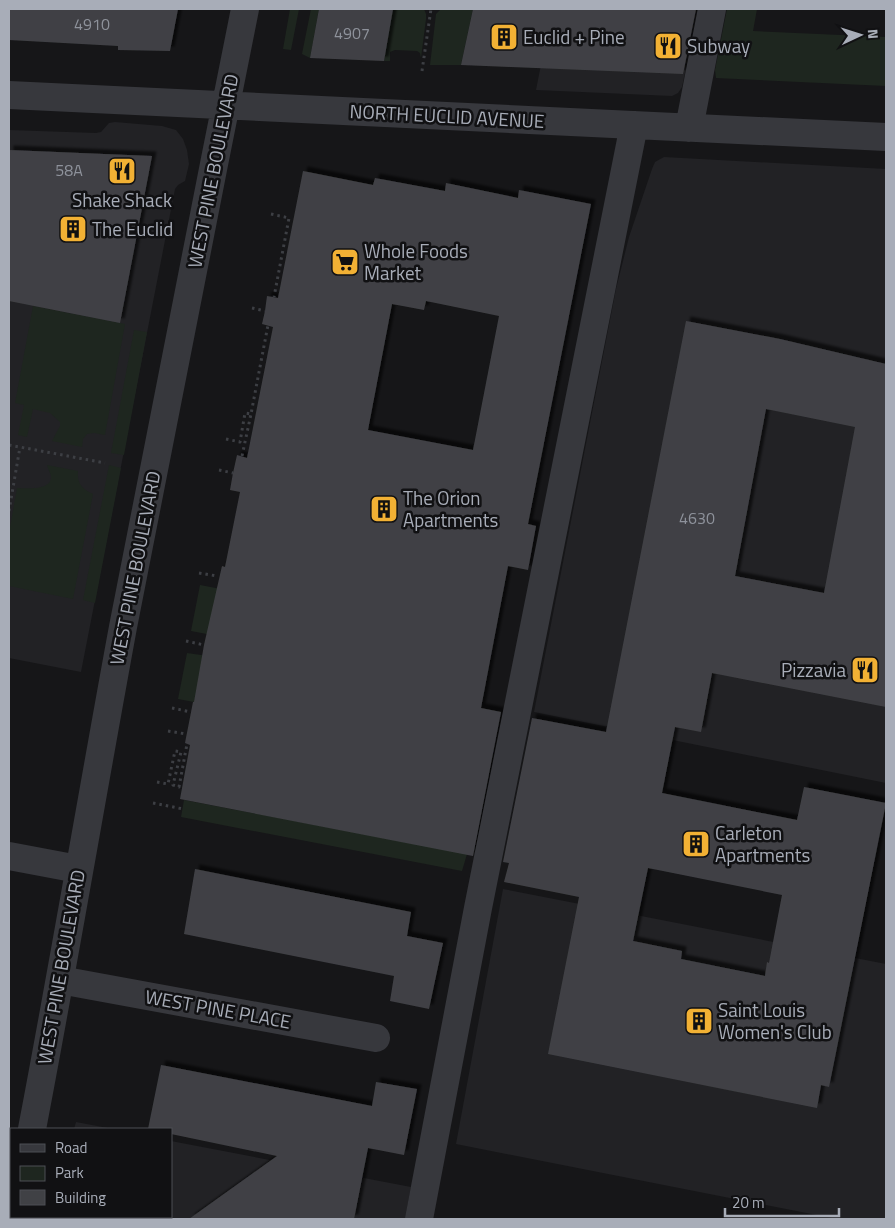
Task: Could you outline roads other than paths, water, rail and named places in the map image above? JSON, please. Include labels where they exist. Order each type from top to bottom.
[{"type":"street","name":"WEST PINE BOULEVARD","points":[[32,1128],[60,980],[78,869],[147,501],[245,9]]},
{"type":"street","points":[[689,128],[712,9]]},
{"type":"street","name":"NORTH EUCLID AVENUE","points":[[9,95],[886,137]]},
{"type":"street","points":[[419,1219],[480,898],[634,125]]},
{"type":"street","points":[[9,856],[78,869]]},
{"type":"street","name":"WEST PINE PLACE","points":[[60,980],[376,1038]]},
{"type":"place","name":"Euclid + Pine","points":[[504,37]]},
{"type":"place","name":"Subway","points":[[668,46]]},
{"type":"place","name":"Shake Shack","points":[[122,171]]},
{"type":"place","name":"The Euclid","points":[[73,229]]},
{"type":"place","name":"Whole Foods Market","points":[[345,262]]},
{"type":"place","name":"The Orion Apartments","points":[[384,509]]},
{"type":"place","name":"Pizzavia","points":[[865,670]]},
{"type":"place","name":"Carleton Apartments","points":[[696,844]]},
{"type":"place","name":"Saint Louis Women's Club","points":[[699,1021]]}]
